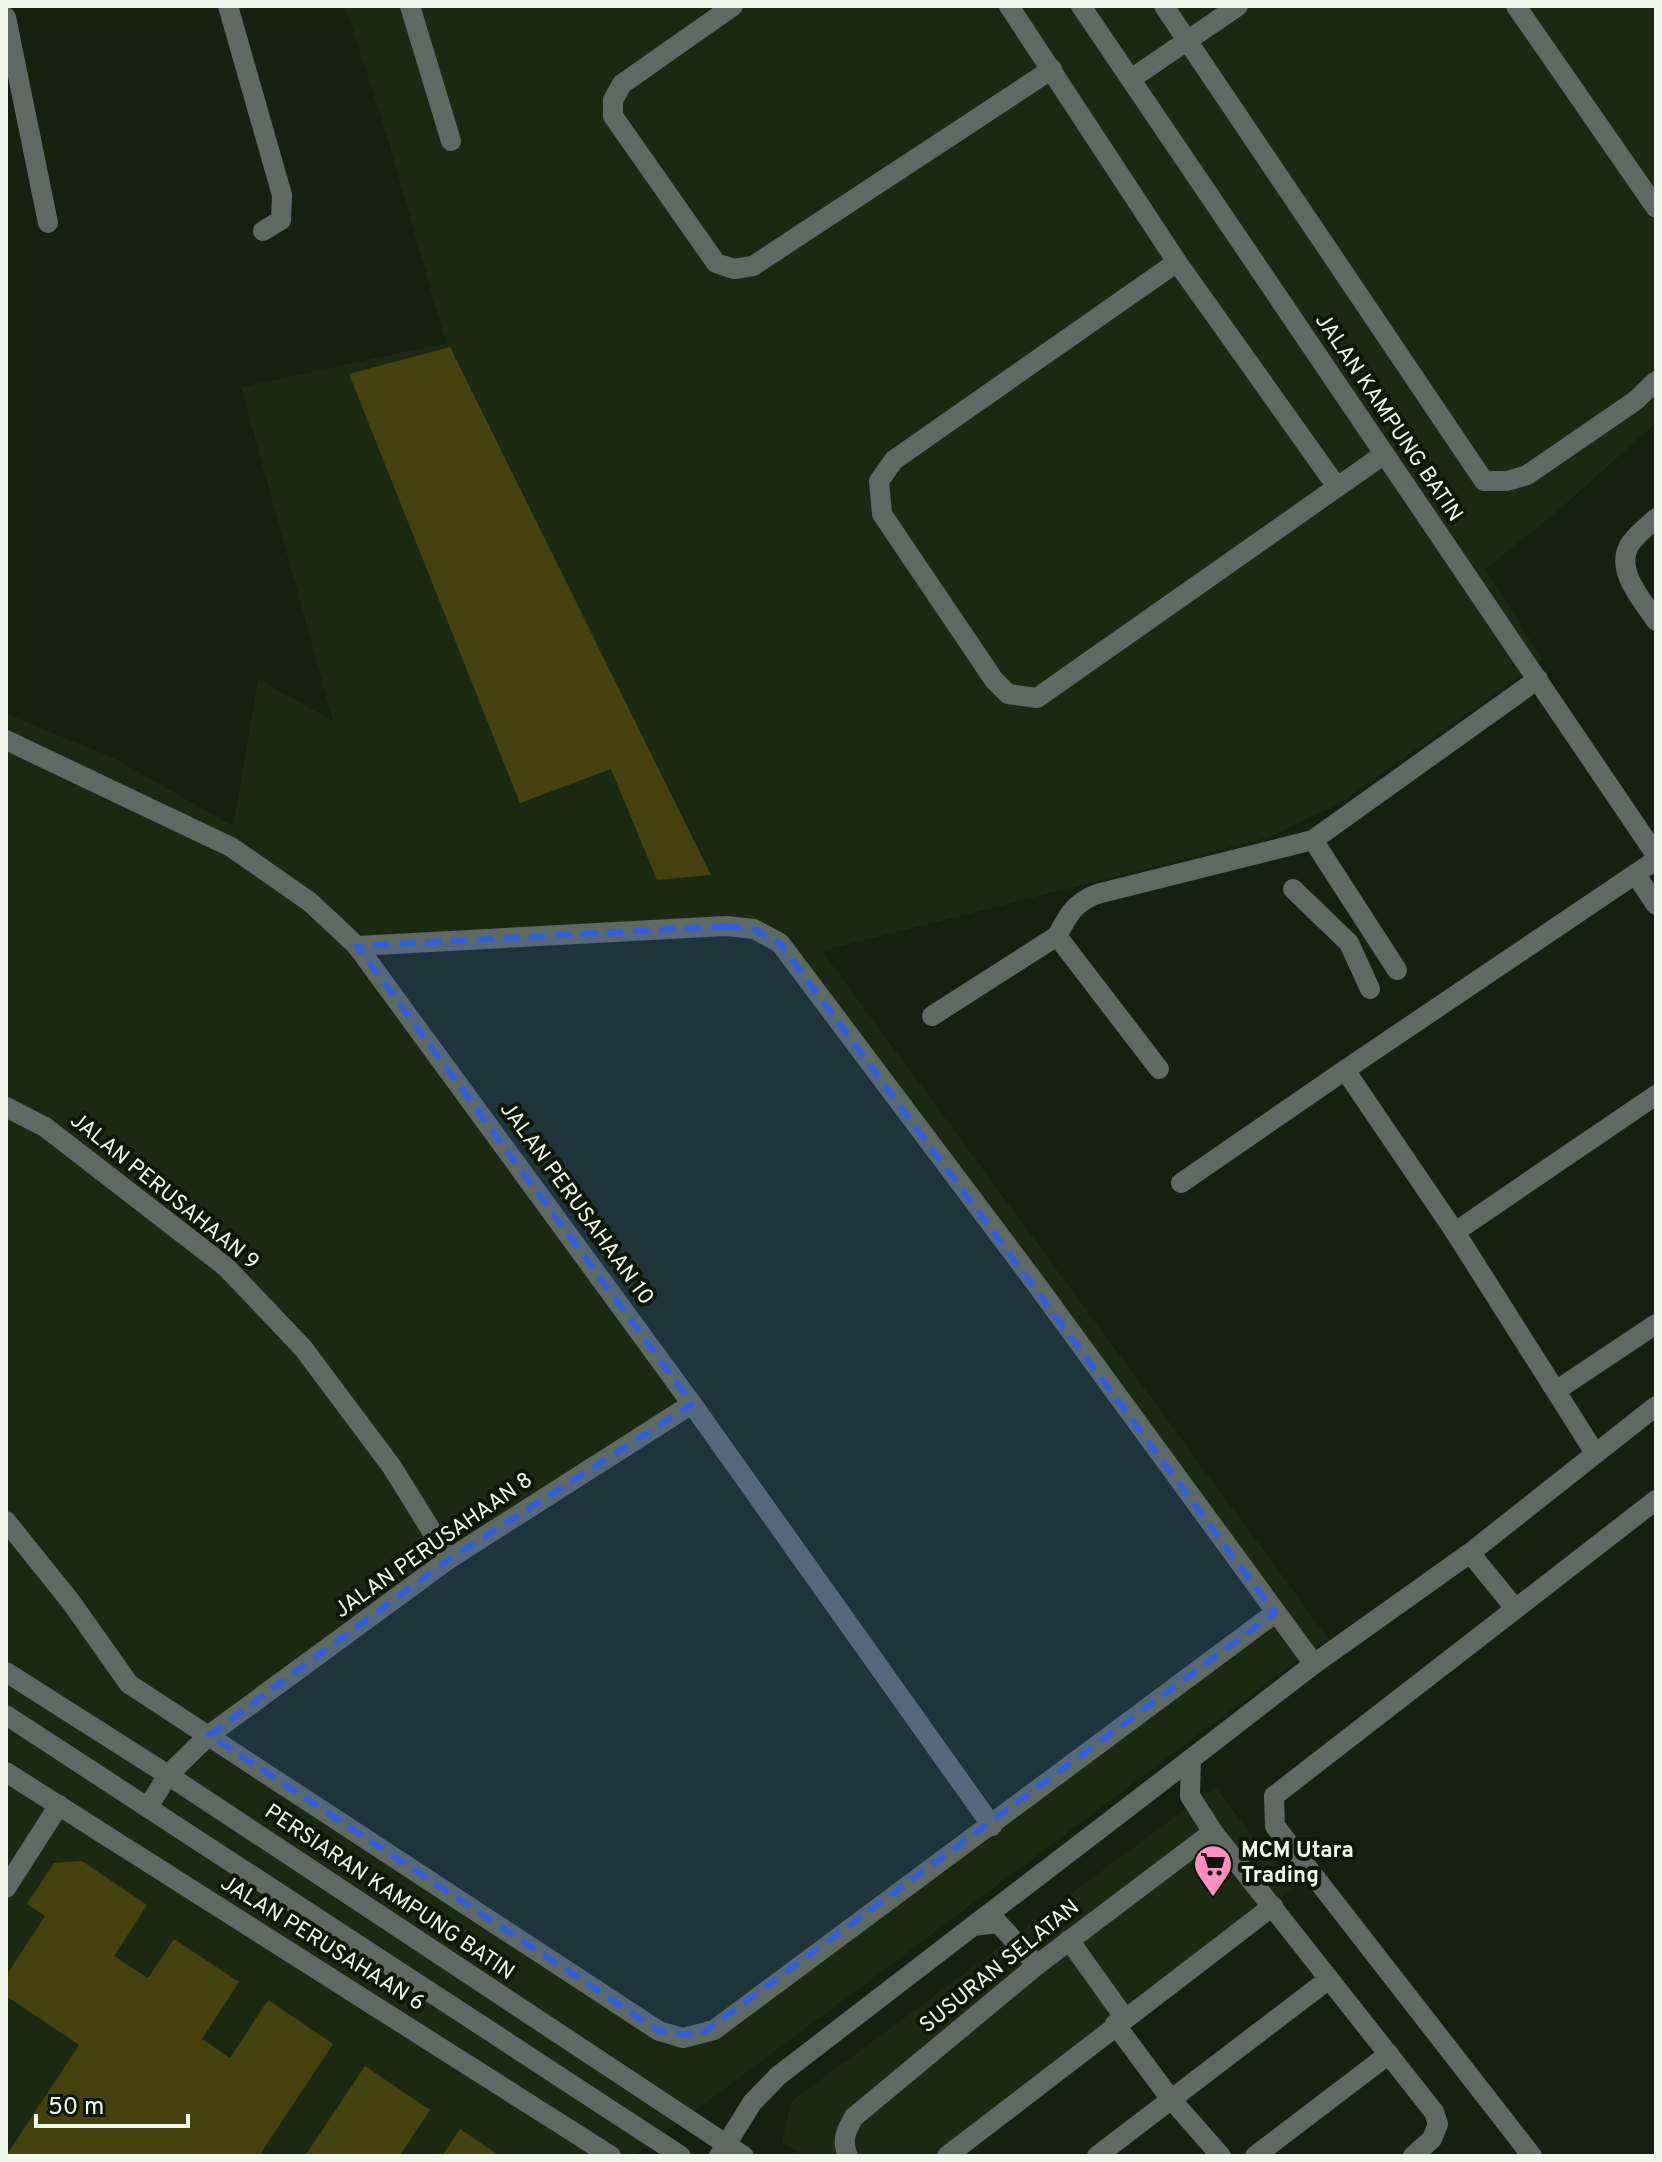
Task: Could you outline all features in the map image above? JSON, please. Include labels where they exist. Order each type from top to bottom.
[{"type":"street","points":[[228,6],[282,195],[281,220],[263,231]]},
{"type":"street","points":[[410,6],[451,141]]},
{"type":"street","points":[[733,6],[622,84],[613,100],[613,116],[716,263],[734,269],[753,266],[1052,69]]},
{"type":"street","points":[[1009,6],[1177,262],[1337,487]]},
{"type":"street","name":"JALAN KAMPUNG BATIN","points":[[1081,6],[1656,857]]},
{"type":"street","points":[[1164,6],[1484,481],[1507,481],[1527,475],[1635,401],[1656,381]]},
{"type":"street","points":[[1131,79],[1238,6]]},
{"type":"street","points":[[1516,6],[1656,208]]},
{"type":"street","points":[[6,17],[48,223]]},
{"type":"street","points":[[1177,262],[894,460],[879,481],[882,514],[994,680],[1008,694],[1037,698],[1383,455]]},
{"type":"street","points":[[1656,518],[1629,545],[1625,560],[1630,580],[1656,621]]},
{"type":"street","points":[[932,1016],[1057,936],[1070,911],[1080,901],[1097,894],[1313,840],[1538,679]]},
{"type":"street","name":"JALAN PERUSAHAAN 10","points":[[6,740],[231,847],[310,902],[357,946],[692,1404],[992,1826]]},
{"type":"street","points":[[1313,840],[1397,970]]},
{"type":"street","points":[[1181,1183],[1636,875],[1656,857]]},
{"type":"street","points":[[1636,875],[1656,905]]},
{"type":"street","points":[[1293,889],[1349,943],[1370,989]]},
{"type":"street","points":[[357,946],[726,926],[754,929],[780,943],[1031,1277],[1314,1664]]},
{"type":"street","points":[[1349,943],[1372,934]]},
{"type":"street","points":[[1057,936],[1159,1069]]},
{"type":"street","points":[[1345,1070],[1455,1232],[1595,1453]]},
{"type":"street","points":[[1455,1232],[1656,1095]]},
{"type":"street","name":"JALAN PERUSAHAAN 9","points":[[6,1107],[45,1127],[226,1267],[303,1348],[392,1467],[449,1559]]},
{"type":"street","points":[[1557,1390],[1656,1324]]},
{"type":"street","name":"JALAN PERUSAHAAN 8","points":[[148,1807],[168,1775],[209,1735],[449,1559],[692,1404]]},
{"type":"street","points":[[730,2152],[752,2103],[778,2076],[1314,1664],[1470,1553],[1656,1406]]},
{"type":"street","points":[[1532,2156],[1275,1826],[1272,1813],[1274,1796],[1656,1500]]},
{"type":"street","points":[[6,1521],[62,1590],[129,1684],[659,2031],[683,2038],[714,2030],[1275,1613]]},
{"type":"street","points":[[1470,1553],[1514,1607]]},
{"type":"street","name":"PERSIARAN KAMPUNG BATIN","points":[[6,1672],[168,1775],[730,2152]]},
{"type":"street","points":[[6,1715],[681,2156]]},
{"type":"street","points":[[1191,1759],[1190,1796],[1213,1832],[1434,2112],[1438,2124],[1432,2139],[1413,2156]]},
{"type":"street","name":"JALAN PERUSAHAAN 6","points":[[6,1772],[611,2156]]},
{"type":"street","points":[[6,1888],[59,1805]]},
{"type":"street","name":"SUSURAN SELATAN","points":[[848,2156],[844,2146],[845,2133],[854,2117],[1037,1965],[1213,1832]]},
{"type":"street","points":[[947,2156],[1273,1906]]},
{"type":"street","points":[[973,1926],[998,1923],[1037,1965]]},
{"type":"street","points":[[1069,1940],[1170,2098],[1221,2156]]},
{"type":"street","points":[[1097,2156],[1329,1979]]},
{"type":"street","points":[[1255,2156],[1389,2054]]},
{"type":"highlighted area","points":[[726,926],[754,929],[780,943],[1275,1613],[699,2036],[659,2031],[209,1735],[449,1559],[692,1404],[357,946]]},
{"type":"shaded area","points":[[345,6],[1656,6],[1656,423],[1553,515],[1485,569],[1543,660],[1339,804],[1270,837],[822,951],[1328,1638],[637,2154],[639,2156],[6,2156],[6,714],[112,757],[233,826],[258,679],[333,721],[241,387],[446,343],[385,129]]},
{"type":"shaded area","points":[[1215,1787],[1293,1888],[953,2156],[803,2156],[782,2142],[791,2102]]},
{"type":"building","points":[[450,347],[711,875],[657,880],[611,769],[520,803],[349,374]]},
{"type":"building","points":[[82,1861],[147,1905],[114,1956],[148,1978],[174,1939],[239,1982],[202,2039],[230,2058],[268,2000],[333,2044],[259,2156],[6,2156],[79,2045],[6,1996],[6,1976],[45,1916],[27,1904],[54,1863]]},
{"type":"building","points":[[365,2066],[430,2110],[399,2156],[305,2156]]},
{"type":"building","points":[[460,2129],[500,2156],[442,2156]]},
{"type":"place","name":"MCM Utara Trading","points":[[1213,1898]]}]
